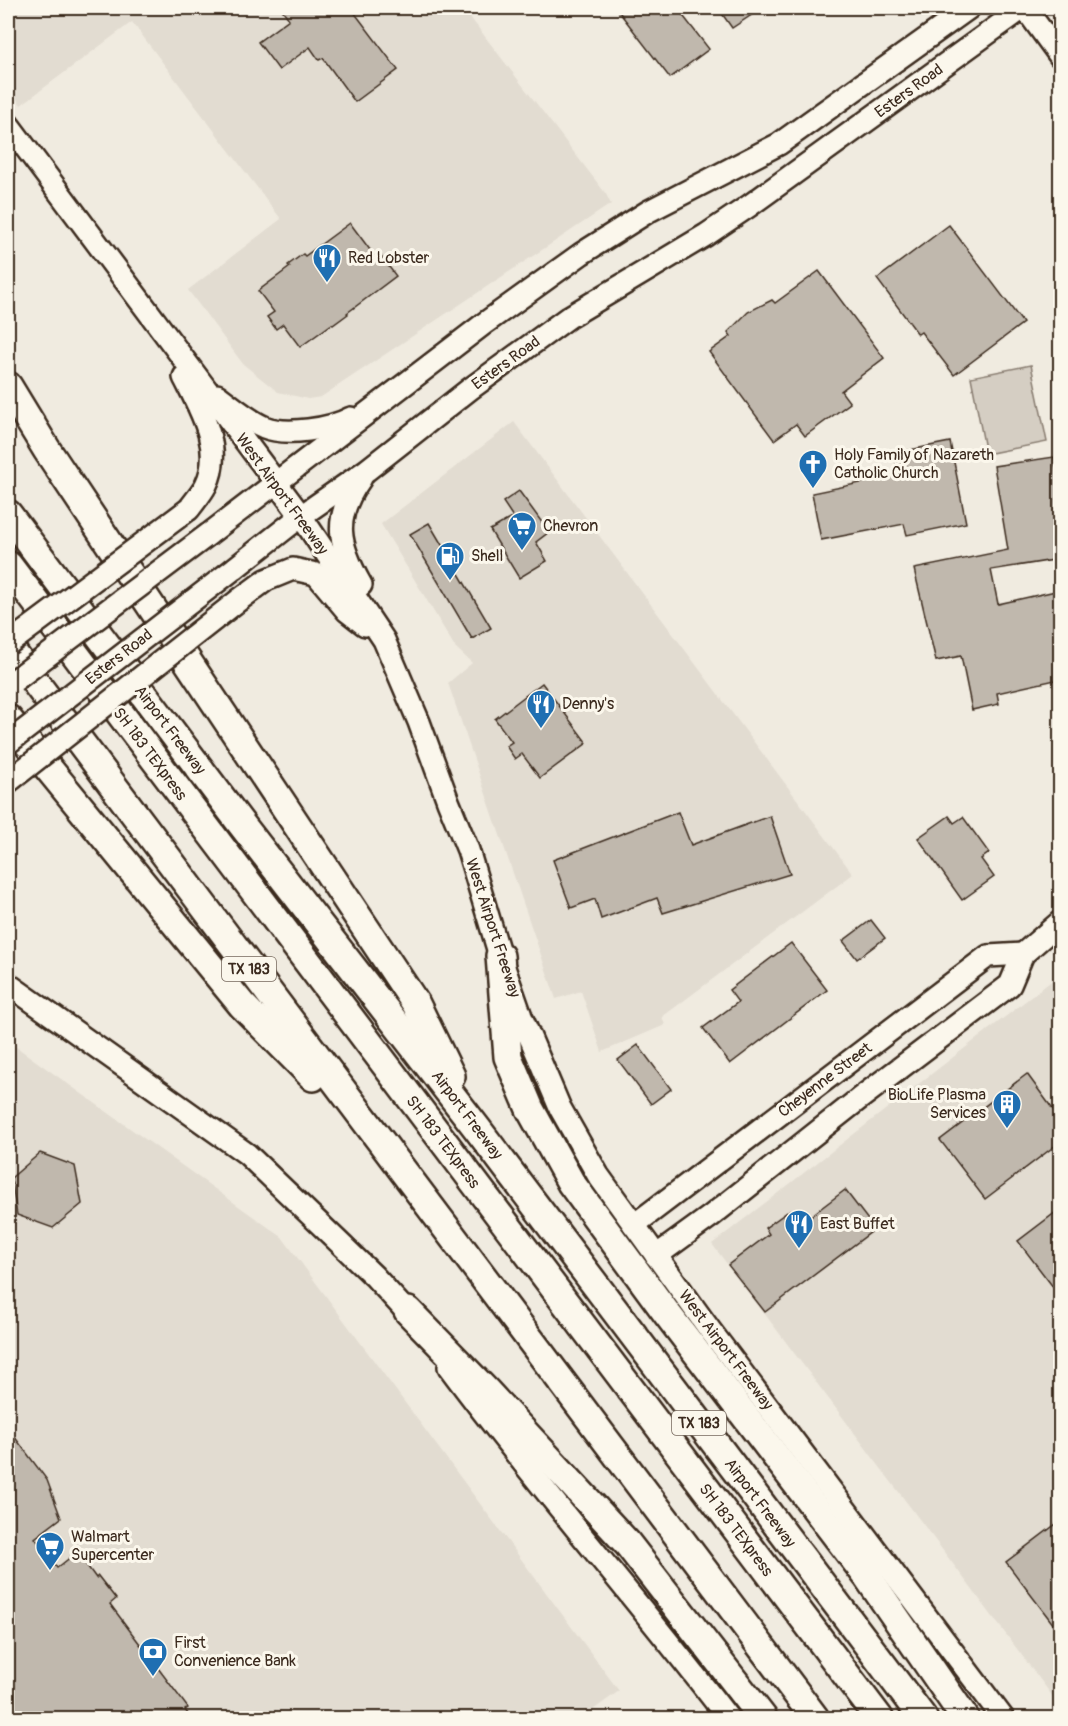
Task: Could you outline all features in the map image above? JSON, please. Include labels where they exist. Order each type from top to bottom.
[{"type":"highway","points":[[8,386],[47,450],[416,1004],[476,1127]]},
{"type":"highway","name":"Airport Freeway","points":[[8,514],[239,821],[476,1127],[923,1719]]},
{"type":"highway","name":"SH 183 TEXpress","points":[[8,565],[879,1719]]},
{"type":"highway","name":"SH 183 TEXpress","points":[[8,593],[858,1719]]},
{"type":"highway","name":"TX 183","points":[[8,645],[815,1719]]},
{"type":"highway","points":[[8,719],[242,1005],[386,1151]]},
{"type":"highway","points":[[500,956],[508,1057],[530,1109],[571,1183],[668,1315],[867,1576],[965,1719]]},
{"type":"highway","points":[[408,1311],[486,1391],[627,1543],[763,1719]]},
{"type":"main road","name":"Esters Road","points":[[8,686],[485,323],[581,254],[649,211],[779,144],[969,8]]},
{"type":"main road","name":"Esters Road","points":[[8,743],[301,516],[366,470],[470,389],[569,317],[706,235],[749,206],[1024,8]]},
{"type":"main road","points":[[1024,8],[1060,56]]},
{"type":"main road","name":"West Airport Freeway","points":[[8,123],[301,516],[384,640],[419,722],[468,850],[521,1016],[567,1123],[598,1175],[656,1256],[1003,1719]]},
{"type":"main road","points":[[8,645],[189,509],[206,484],[214,450],[200,409],[165,336]]},
{"type":"main road","points":[[200,382],[232,407],[266,427],[300,431],[339,425],[386,399]]},
{"type":"main road","points":[[366,470],[344,507],[340,539],[349,564],[377,613],[384,640]]},
{"type":"main road","points":[[8,782],[239,600],[266,580],[293,569],[316,574],[347,611],[384,640]]},
{"type":"main road","points":[[656,1256],[1010,985],[1023,954],[1060,922]]},
{"type":"main road","name":"Cheyenne Street","points":[[634,1225],[988,956],[1023,954]]},
{"type":"main road","points":[[8,984],[247,1154],[374,1276],[408,1311],[480,1408],[653,1622],[728,1719]]},
{"type":"shaded area","points":[[8,8],[463,8],[606,194],[611,204],[321,397],[308,399],[278,392],[243,364],[188,290],[281,219],[132,22],[21,105],[8,87]]},
{"type":"shaded area","points":[[1031,365],[1047,442],[986,454],[971,377]]},
{"type":"shaded area","points":[[514,422],[853,874],[662,1017],[665,1025],[602,1052],[581,991],[556,999],[448,683],[472,663],[455,647],[381,524]]},
{"type":"shaded area","points":[[1060,969],[1060,1706],[712,1244],[1054,979]]},
{"type":"shaded area","points":[[8,1041],[282,1237],[619,1691],[582,1718],[8,1718]]},
{"type":"building","points":[[281,8],[351,8],[398,70],[355,102],[323,58],[319,60],[310,47],[279,70],[258,42],[289,19]]},
{"type":"building","points":[[616,8],[677,8],[709,49],[670,78]]},
{"type":"building","points":[[718,8],[762,8],[732,28]]},
{"type":"building","name":"Red Lobster","points":[[350,223],[376,258],[380,255],[396,276],[348,314],[300,347],[283,324],[276,329],[267,317],[274,312],[258,291],[290,267],[288,265],[303,254],[305,256]]},
{"type":"building","points":[[949,225],[1023,323],[954,375],[921,332],[918,334],[877,279]]},
{"type":"building","points":[[819,271],[884,358],[841,391],[850,403],[805,436],[796,424],[774,440],[709,352],[731,336],[728,332],[748,312],[772,300],[775,303]]},
{"type":"building","points":[[950,442],[966,523],[907,535],[904,524],[821,540],[812,493],[899,475],[894,453]]},
{"type":"building","points":[[1054,457],[1060,493],[1060,559],[991,570],[998,604],[1060,590],[1060,679],[997,693],[999,704],[972,710],[961,656],[936,661],[914,569],[1008,550],[994,466]]},
{"type":"building","name":"Chevron","points":[[519,491],[549,532],[536,542],[547,561],[519,578],[490,530],[513,517],[503,502]]},
{"type":"building","name":"Shell","points":[[429,523],[491,628],[472,639],[410,534]]},
{"type":"building","name":"Denny's","points":[[542,683],[587,743],[540,778],[522,754],[515,759],[506,746],[512,742],[495,719]]},
{"type":"building","points":[[678,812],[691,845],[770,816],[790,874],[663,913],[657,898],[601,919],[595,899],[571,908],[553,860]]},
{"type":"building","points":[[949,816],[954,823],[963,817],[989,853],[981,859],[994,877],[962,900],[918,838]]},
{"type":"building","points":[[871,920],[885,938],[857,959],[843,941]]},
{"type":"building","points":[[791,943],[827,990],[730,1064],[703,1028],[738,1002],[729,990]]},
{"type":"building","points":[[638,1045],[671,1089],[651,1104],[618,1060]]},
{"type":"building","name":"BioLife Plasma Services","points":[[1027,1074],[1060,1119],[1060,1142],[985,1199],[940,1140]]},
{"type":"building","points":[[40,1153],[75,1166],[82,1204],[53,1228],[17,1215],[11,1178]]},
{"type":"building","name":"East Buffet","points":[[845,1190],[875,1229],[765,1312],[728,1265],[769,1234],[765,1228],[790,1210],[800,1224]]},
{"type":"building","points":[[1060,1209],[1060,1296],[1018,1241]]},
{"type":"building","name":"Walmart Supercenter","points":[[8,1428],[47,1480],[61,1518],[35,1538],[57,1568],[77,1552],[96,1578],[98,1576],[116,1599],[110,1604],[188,1708],[185,1710],[192,1719],[8,1719]]},
{"type":"building","points":[[1060,1521],[1060,1633],[1006,1562]]},
{"type":"place","name":"Red Lobster","points":[[327,284]]},
{"type":"place","name":"Holy Family of Nazareth Catholic Church","points":[[813,490]]},
{"type":"place","name":"Chevron","points":[[522,552]]},
{"type":"place","name":"Shell","points":[[450,582]]},
{"type":"place","name":"Denny's","points":[[541,730]]},
{"type":"place","name":"BioLife Plasma Services","points":[[1007,1130]]},
{"type":"place","name":"East Buffet","points":[[799,1250]]},
{"type":"place","name":"Walmart Supercenter","points":[[50,1572]]},
{"type":"place","name":"First Convenience Bank","points":[[153,1678]]}]
